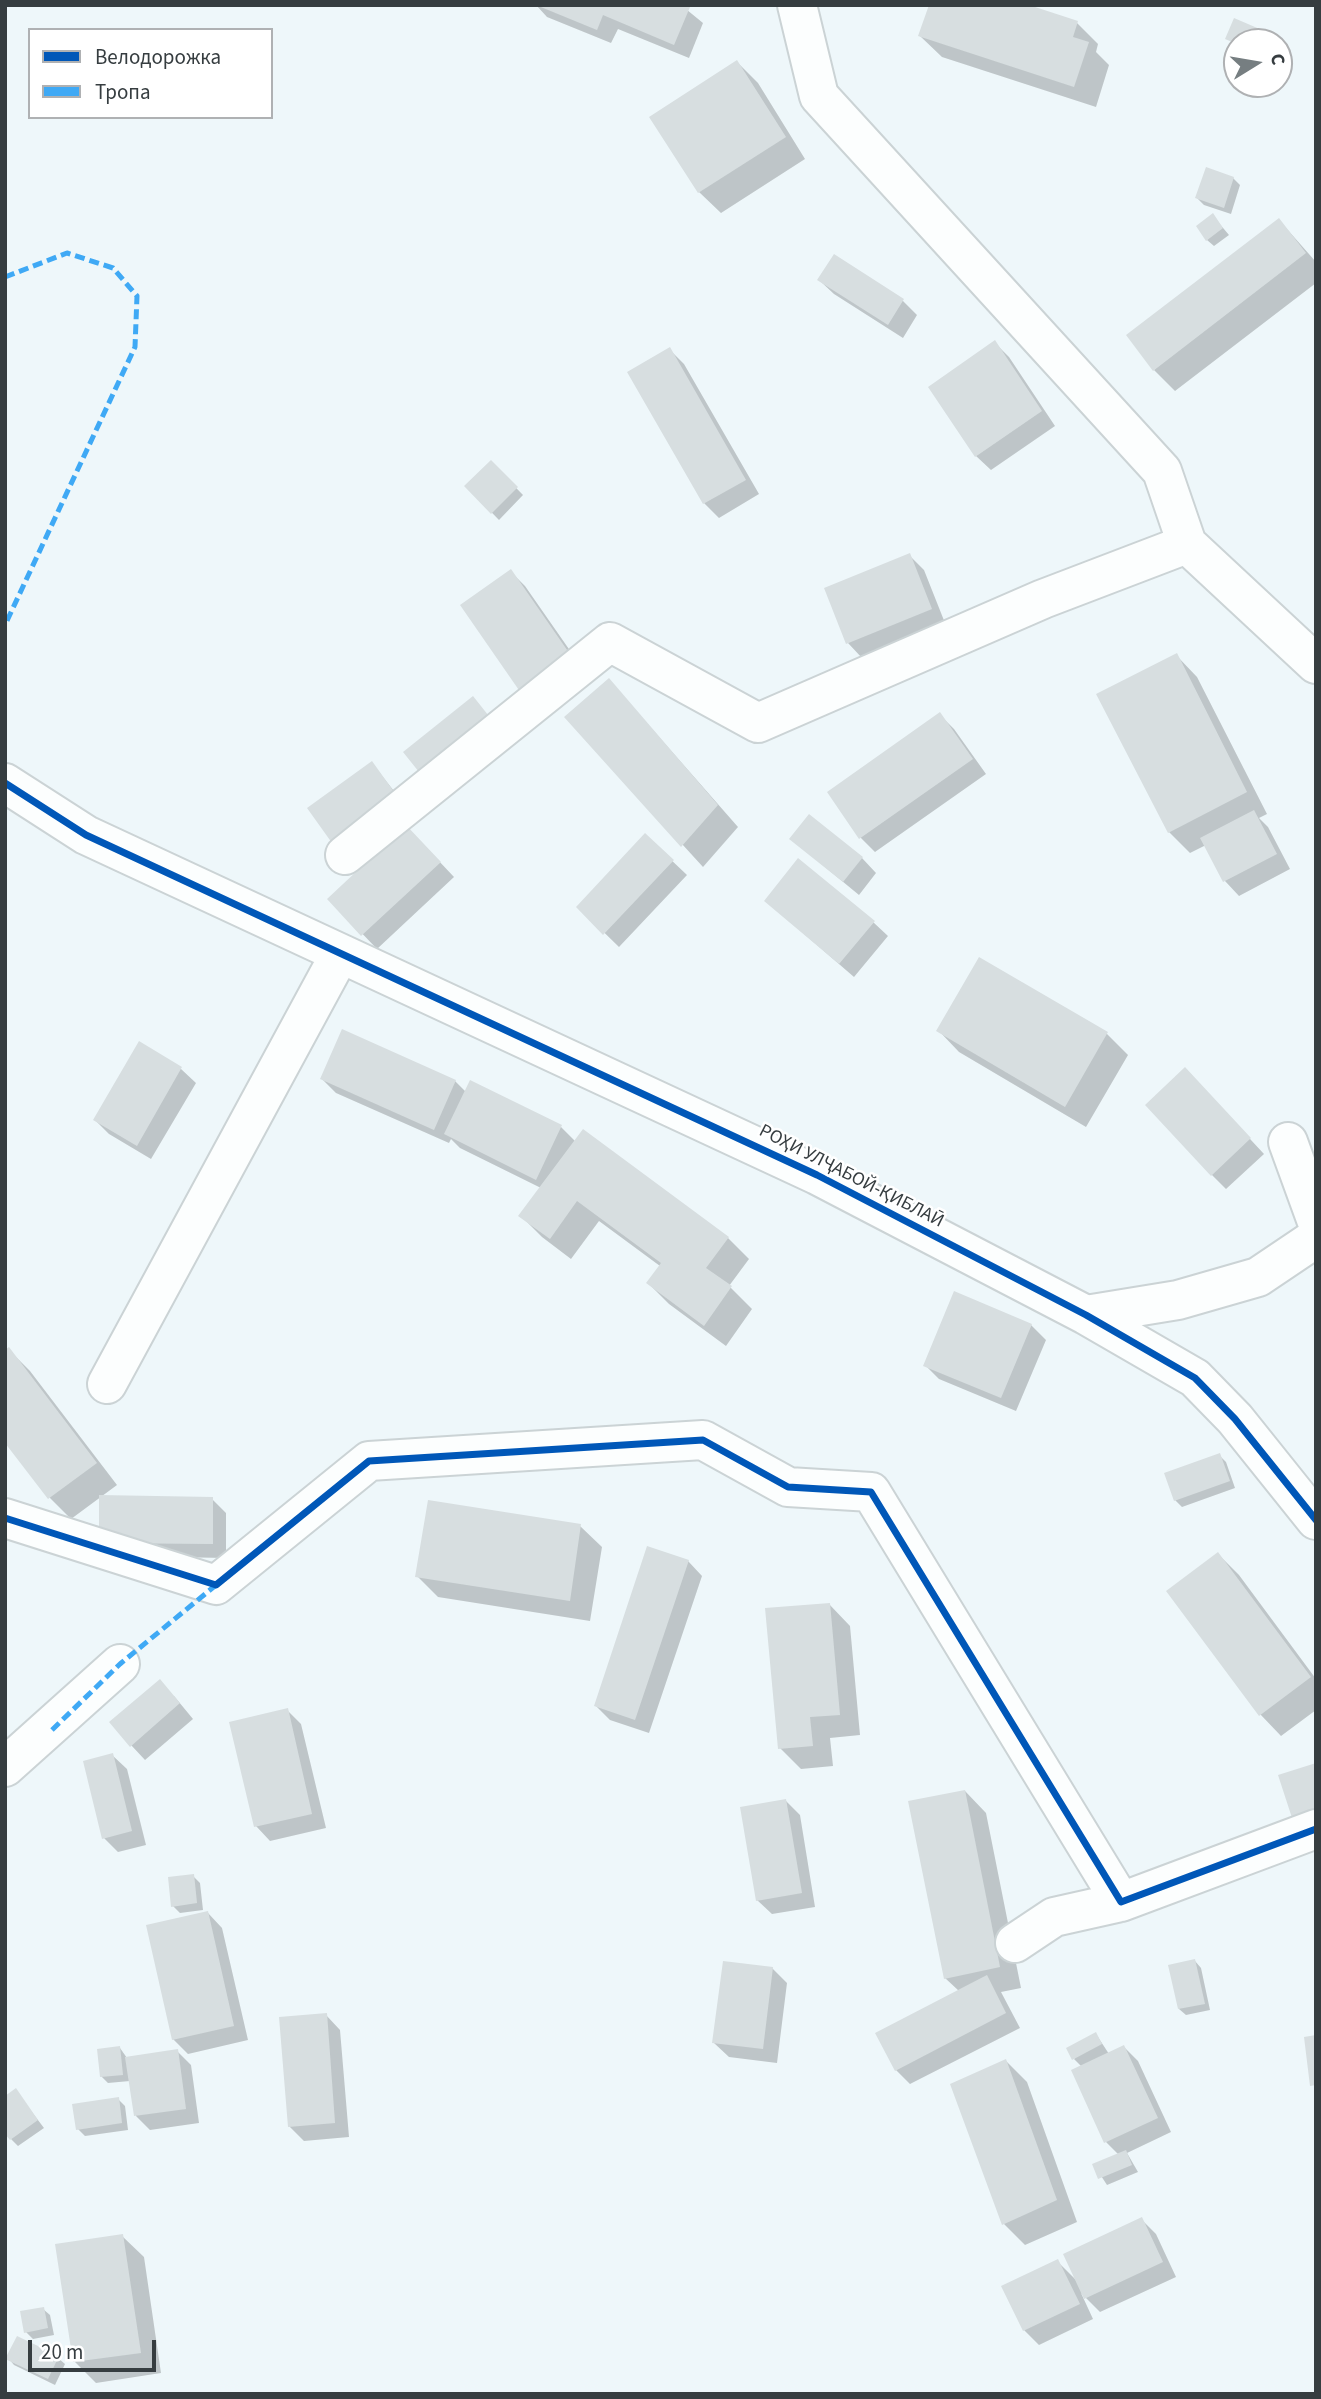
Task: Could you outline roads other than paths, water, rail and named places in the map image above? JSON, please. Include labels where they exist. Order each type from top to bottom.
[{"type":"street","points":[[797,5],[819,96],[1162,471],[1187,544],[1316,664]]},
{"type":"street","points":[[345,855],[610,642],[758,723],[1043,598],[1187,544]]},
{"type":"street","name":"РОҲИ УЛҶАБОЙ-ҚИБЛАӢ","points":[[5,783],[86,835],[817,1175],[1086,1315],[1195,1378],[1235,1419],[1316,1520]]},
{"type":"street","points":[[107,1384],[340,954]]},
{"type":"street","points":[[1288,1142],[1316,1219]]},
{"type":"street","points":[[1086,1315],[1178,1300],[1258,1277],[1316,1238]]},
{"type":"street","points":[[5,1518],[216,1585],[369,1461],[703,1440],[788,1487],[871,1492],[1121,1902]]},
{"type":"street","points":[[5,1767],[120,1664]]},
{"type":"street","points":[[1015,1943],[1054,1917],[1121,1902],[1316,1829]]}]
